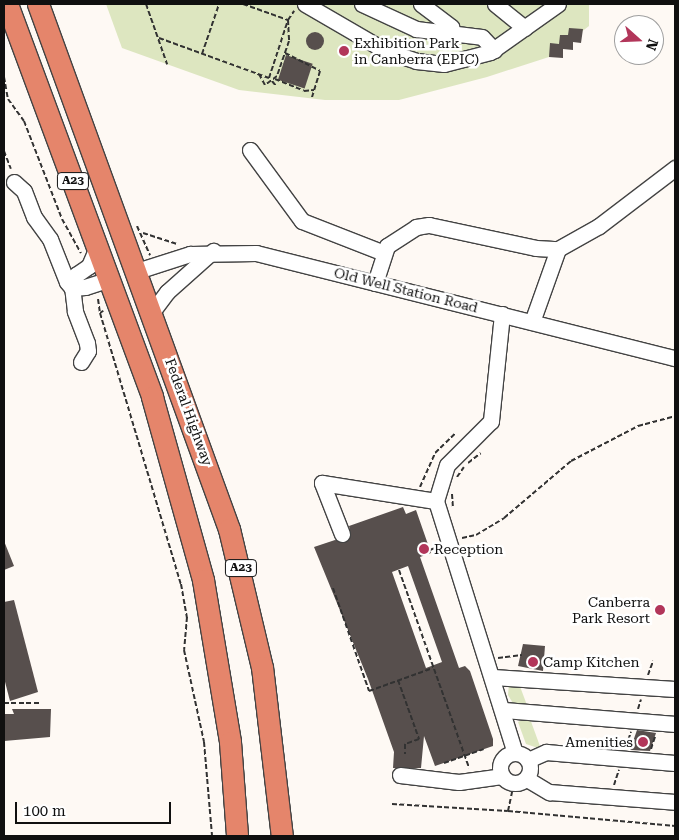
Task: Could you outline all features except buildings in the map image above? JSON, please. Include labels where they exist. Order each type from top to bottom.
[{"type":"highway","name":"A23","points":[[7,4],[88,254],[103,281],[109,308],[152,398],[203,580],[229,733],[237,836]]},
{"type":"highway","name":"Federal Highway","points":[[38,4],[215,483],[242,574],[270,714],[282,836]]},
{"type":"highway","points":[[103,281],[137,271]]},
{"type":"street","points":[[362,4],[416,29],[453,35],[482,37],[494,50]]},
{"type":"street","points":[[421,4],[451,27],[453,35]]},
{"type":"street","points":[[495,4],[525,28]]},
{"type":"street","points":[[302,6],[386,51],[416,62],[458,62],[494,50],[558,4]]},
{"type":"street","points":[[250,150],[302,221],[384,252]]},
{"type":"street","points":[[375,283],[384,252],[404,233],[429,225],[536,248],[558,249],[589,233],[675,168]]},
{"type":"street","points":[[14,182],[24,191],[34,217],[50,239],[72,288],[75,311],[87,343],[88,351],[81,362]]},
{"type":"street","points":[[532,322],[558,249]]},
{"type":"street","points":[[152,312],[167,292],[213,251]]},
{"type":"street","name":"Old Well Station Road","points":[[137,271],[185,255],[213,251],[256,253],[675,358]]},
{"type":"street","points":[[72,288],[76,275],[88,254]]},
{"type":"street","points":[[72,288],[103,281]]},
{"type":"street","points":[[502,314],[491,421],[447,465],[436,501],[454,540],[488,662],[504,710],[522,756],[531,770],[514,780]]},
{"type":"street","points":[[342,534],[322,483],[436,501]]},
{"type":"street","points":[[493,677],[675,689]]},
{"type":"street","points":[[504,710],[675,724]]},
{"type":"street","points":[[514,780],[502,761],[546,752],[675,763]]},
{"type":"street","points":[[400,775],[459,782],[472,778],[514,780],[550,792],[675,802]]},
{"type":"path","points":[[146,4],[160,38],[167,64]]},
{"type":"path","points":[[202,54],[218,4]]},
{"type":"path","points":[[243,4],[288,20]]},
{"type":"path","points":[[160,38],[269,78],[288,20],[302,6]]},
{"type":"path","points":[[259,74],[265,85],[273,80],[289,41],[288,20]]},
{"type":"path","points":[[285,54],[320,71],[312,98]]},
{"type":"path","points":[[4,77],[8,99],[24,121],[88,254]]},
{"type":"path","points":[[273,80],[276,86]]},
{"type":"path","points":[[273,80],[304,91],[314,90]]},
{"type":"path","points":[[4,151],[14,182]]},
{"type":"path","points":[[143,233],[178,245]]},
{"type":"path","points":[[103,281],[181,584],[187,617],[184,650],[204,742],[212,836]]},
{"type":"path","points":[[430,550],[454,540],[476,535],[504,518],[545,479],[571,461],[638,426],[675,416]]},
{"type":"path","points":[[414,499],[436,454],[455,434]]},
{"type":"path","points":[[456,480],[467,464],[481,453]]},
{"type":"path","points":[[453,487],[453,512]]},
{"type":"path","points":[[454,540],[459,529]]},
{"type":"path","points":[[400,570],[472,778]]},
{"type":"path","points":[[333,588],[368,691],[434,668]]},
{"type":"path","points":[[488,662],[509,655],[522,655]]},
{"type":"path","points":[[398,680],[419,739],[405,744],[406,754]]},
{"type":"path","points":[[4,703],[41,704]]},
{"type":"path","points":[[444,763],[484,749]]},
{"type":"path","points":[[508,811],[514,780]]},
{"type":"path","points":[[392,804],[508,811],[675,826]]},
{"type":"green space","name":"Exhibition Park in Canberra (EPIC)","points":[[106,4],[589,4],[589,26],[549,57],[487,77],[399,100],[325,100],[239,90],[122,48]]},
{"type":"green space","points":[[518,681],[528,708],[514,705],[508,695],[509,684]]},
{"type":"green space","points":[[529,716],[541,749],[526,744],[518,722]]},
{"type":"place","name":"Exhibition Park in Canberra (EPIC)","points":[[344,51]]},
{"type":"place","name":"Reception","points":[[424,549]]},
{"type":"place","name":"Canberra Park Resort","points":[[660,610]]},
{"type":"place","name":"Camp Kitchen","points":[[533,662]]},
{"type":"place","name":"Amenities","points":[[643,742]]}]
